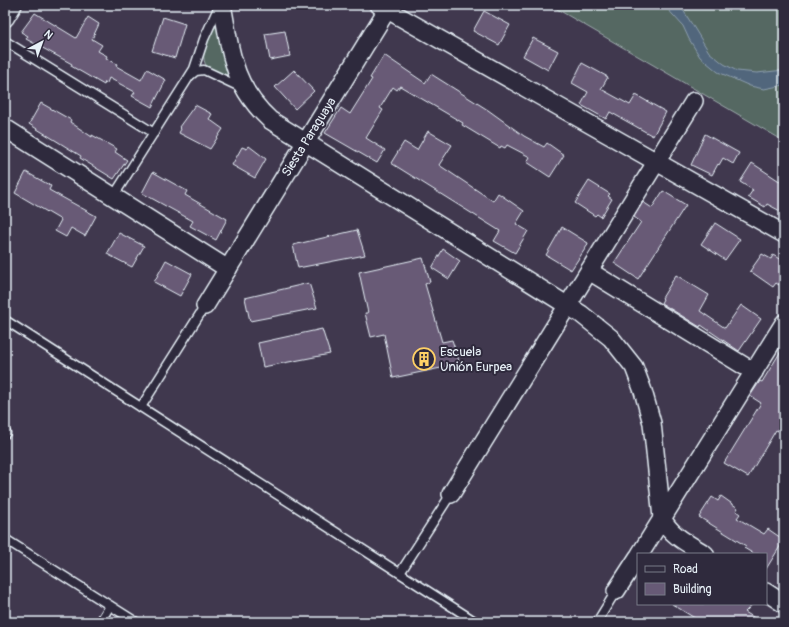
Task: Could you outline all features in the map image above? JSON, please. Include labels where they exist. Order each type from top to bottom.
[{"type":"street","points":[[5,18],[13,5]]},
{"type":"street","points":[[221,5],[234,64],[248,94],[259,110],[270,120],[581,314],[611,338],[634,367],[643,391],[652,423],[662,518],[666,526],[673,534],[703,553]]},
{"type":"street","points":[[385,7],[784,234]]},
{"type":"street","name":"Siesta Paraguaya","points":[[205,306],[306,142],[385,7]]},
{"type":"street","points":[[451,494],[694,101]]},
{"type":"street","points":[[5,128],[228,269]]},
{"type":"street","points":[[589,271],[754,372]]},
{"type":"street","points":[[641,553],[784,323]]},
{"type":"street","points":[[616,591],[637,559]]},
{"type":"street","points":[[767,593],[784,602]]},
{"type":"lane","points":[[114,197],[194,69],[204,39],[221,5]]},
{"type":"lane","points":[[5,41],[154,133]]},
{"type":"lane","points":[[189,77],[196,71],[204,70],[238,85],[248,94]]},
{"type":"lane","points":[[141,407],[205,306]]},
{"type":"lane","points":[[5,320],[476,622]]},
{"type":"lane","points":[[400,573],[451,494]]},
{"type":"lane","points":[[5,539],[136,622]]},
{"type":"lane","points":[[597,622],[616,591]]},
{"type":"lane","points":[[100,622],[110,606]]},
{"type":"green space","points":[[550,5],[784,5],[784,141]]},
{"type":"green space","points":[[217,26],[229,74],[226,75],[217,73],[208,68],[204,58],[207,39],[213,29]]},
{"type":"water","points":[[664,5],[680,5],[709,52],[724,64],[737,71],[757,73],[784,70],[784,85],[764,89],[750,86],[718,72],[700,57],[683,26]]},
{"type":"building","points":[[484,11],[510,25],[499,45],[473,31]]},
{"type":"building","points":[[35,13],[76,38],[88,17],[99,24],[92,39],[102,45],[98,51],[107,56],[106,58],[117,64],[116,66],[141,80],[147,69],[166,80],[152,107],[132,96],[135,92],[109,78],[107,83],[105,82],[104,85],[71,66],[72,64],[26,39],[28,36],[21,32]]},
{"type":"building","points":[[163,17],[185,24],[175,58],[152,51]]},
{"type":"building","points":[[285,31],[290,56],[270,60],[265,34]]},
{"type":"building","points":[[533,38],[558,51],[548,70],[523,56]]},
{"type":"building","points":[[384,55],[425,83],[431,74],[488,110],[524,136],[544,147],[547,143],[564,155],[550,177],[527,162],[530,157],[507,145],[505,148],[501,146],[500,148],[462,125],[463,123],[400,86],[397,90],[393,87],[380,108],[383,110],[366,138],[385,150],[377,163],[325,133],[341,108],[350,114],[372,79],[370,78]]},
{"type":"building","points":[[582,63],[608,77],[601,89],[630,105],[636,95],[666,112],[653,136],[610,112],[606,119],[581,105],[588,92],[572,83]]},
{"type":"building","points":[[294,70],[314,91],[295,109],[275,87]]},
{"type":"building","points":[[41,103],[71,120],[70,122],[92,137],[92,135],[117,149],[115,152],[127,160],[114,179],[80,158],[81,156],[29,124]]},
{"type":"building","points":[[195,105],[212,114],[209,119],[223,129],[210,149],[179,133],[181,129],[179,127]]},
{"type":"building","points":[[428,131],[452,145],[439,165],[493,201],[498,193],[524,211],[516,224],[528,231],[515,253],[494,241],[500,231],[391,163],[404,142],[417,150]]},
{"type":"building","points":[[705,134],[739,153],[733,164],[723,158],[712,175],[691,165]]},
{"type":"building","points":[[249,146],[266,159],[255,178],[232,165],[242,147],[247,149]]},
{"type":"building","points":[[752,163],[784,184],[784,213],[767,204],[765,207],[748,197],[753,190],[740,182]]},
{"type":"building","points":[[26,172],[51,186],[49,190],[96,216],[85,236],[71,228],[66,237],[55,231],[61,220],[15,193]]},
{"type":"building","points":[[153,172],[187,191],[185,195],[227,219],[216,240],[190,226],[193,221],[142,193]]},
{"type":"building","points":[[589,181],[610,194],[608,196],[612,199],[601,217],[597,214],[595,216],[575,203]]},
{"type":"building","points":[[663,191],[686,205],[638,279],[614,263],[641,222],[634,217],[643,202],[652,208]]},
{"type":"building","points":[[715,223],[740,239],[725,260],[701,244]]},
{"type":"building","points":[[562,227],[588,243],[571,270],[546,255]]},
{"type":"building","points":[[357,230],[365,255],[298,268],[293,245]]},
{"type":"building","points":[[119,233],[144,246],[132,267],[107,254]]},
{"type":"building","points":[[443,249],[460,261],[449,279],[432,268]]},
{"type":"building","points":[[762,254],[771,259],[773,255],[784,262],[784,277],[779,285],[776,283],[773,287],[750,271]]},
{"type":"building","points":[[423,258],[430,282],[425,284],[442,342],[452,340],[460,364],[393,378],[384,334],[371,337],[365,313],[368,313],[359,272]]},
{"type":"building","points":[[166,260],[192,274],[180,296],[154,282]]},
{"type":"building","points":[[676,275],[709,295],[700,311],[725,328],[741,305],[761,319],[739,351],[701,325],[700,327],[661,303],[662,298]]},
{"type":"building","points":[[309,283],[317,308],[250,321],[245,298]]},
{"type":"building","points":[[322,329],[330,354],[263,367],[258,343]]},
{"type":"building","points":[[784,346],[784,420],[778,431],[776,430],[748,477],[724,463],[761,403],[750,396],[760,381],[762,382]]},
{"type":"building","points":[[721,496],[738,508],[736,511],[740,514],[737,518],[764,534],[768,529],[784,540],[767,567],[767,553],[752,553],[744,548],[746,546],[699,517],[712,497],[718,501]]},
{"type":"building","points":[[674,605],[752,605],[745,612],[761,622],[701,622]]},
{"type":"place","name":"Escuela Unión Eurpea","points":[[424,359]]}]
